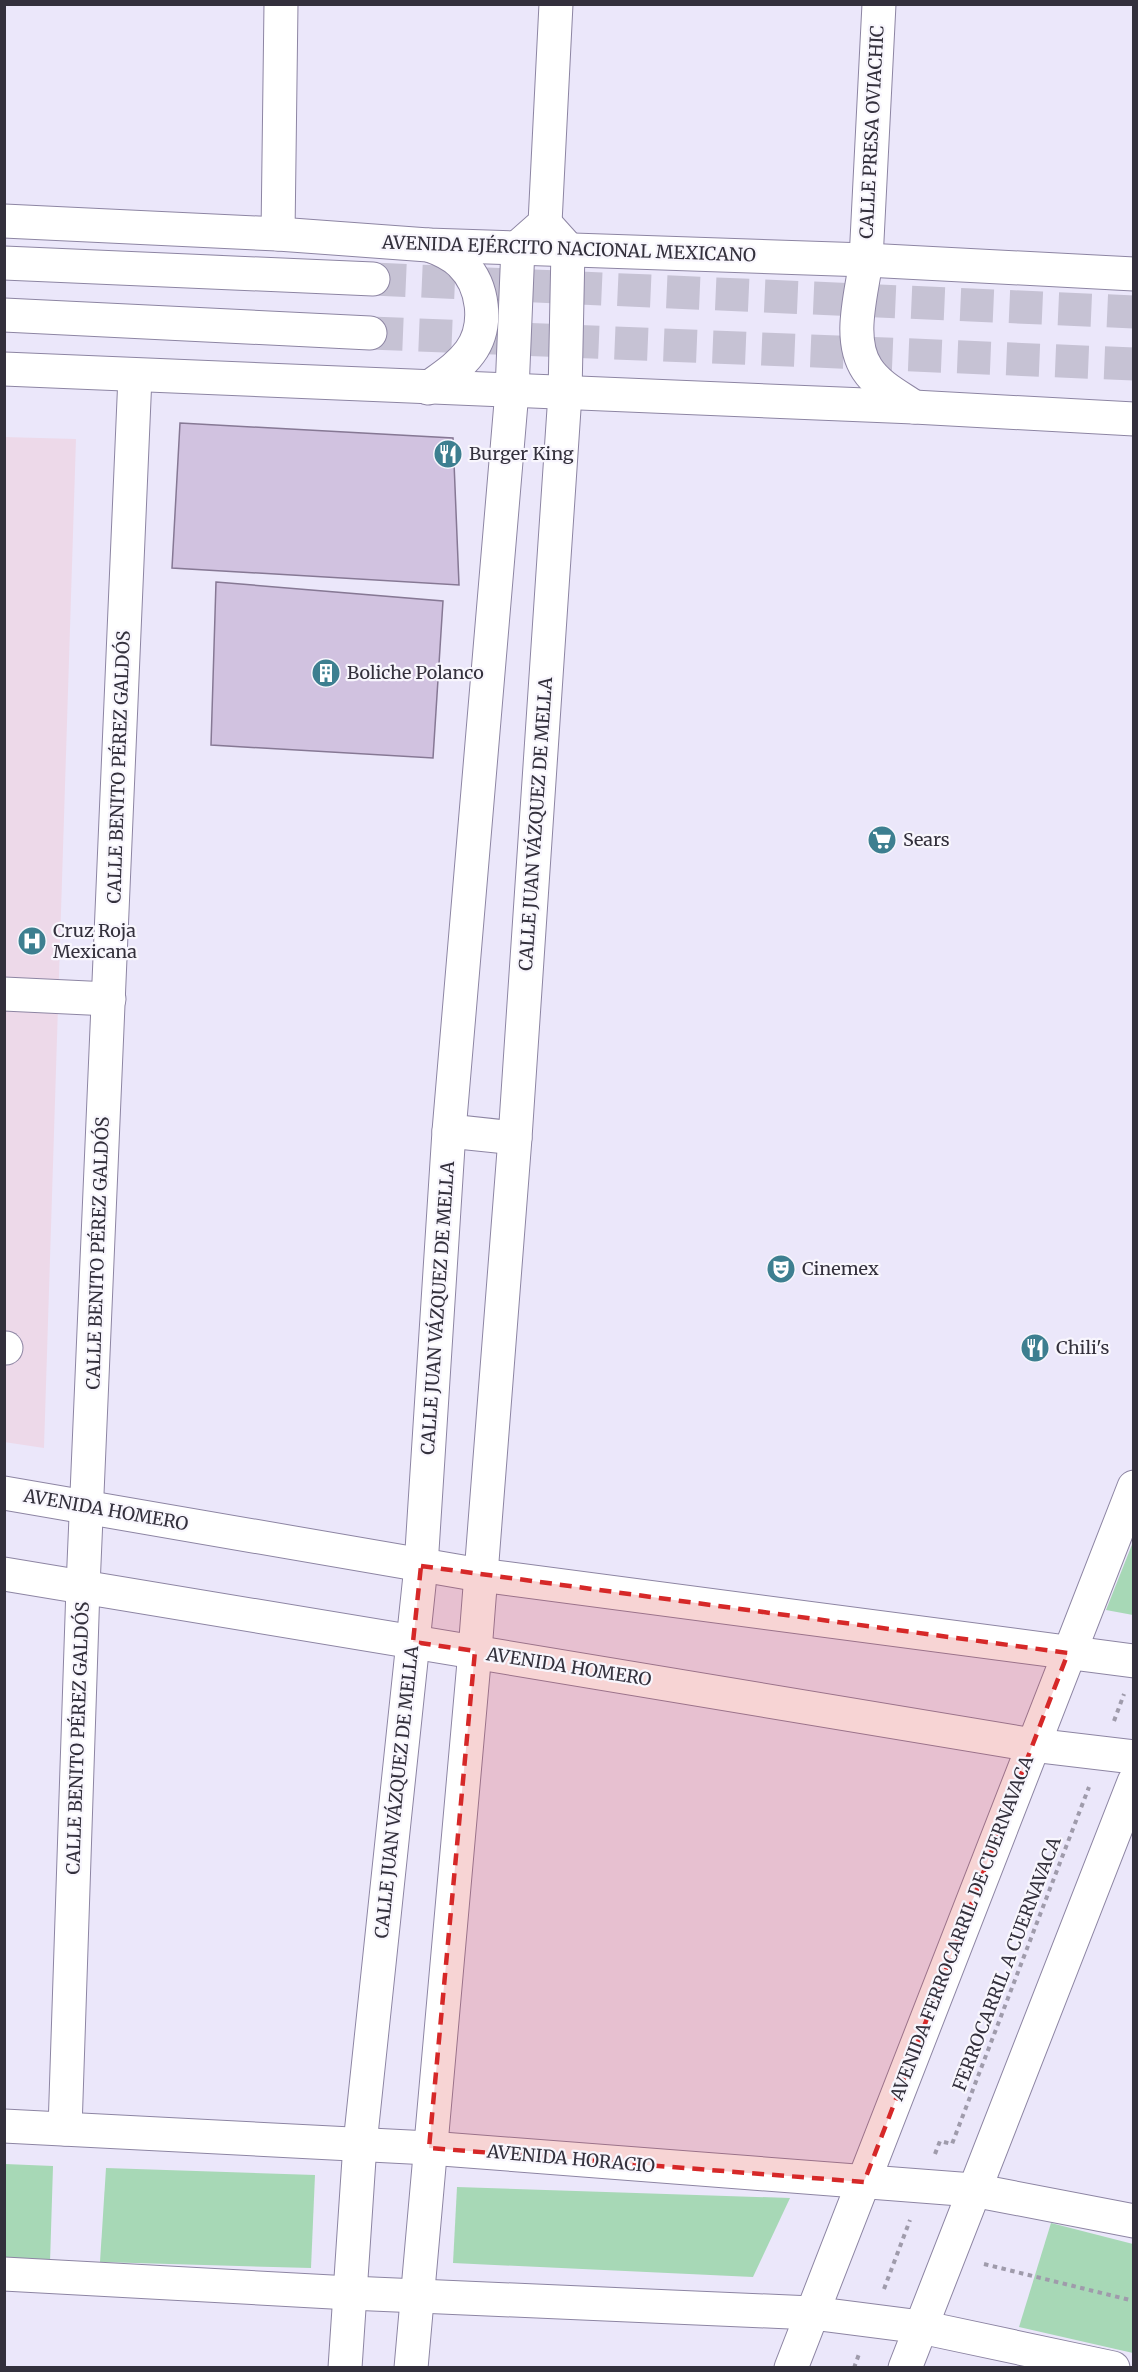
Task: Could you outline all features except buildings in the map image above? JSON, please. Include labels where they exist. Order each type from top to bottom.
[{"type":"street","points":[[279,234],[281,4]]},
{"type":"street","points":[[556,4],[545,223],[568,249]]},
{"type":"street","name":"CALLE PRESA OVIACHIC","points":[[879,4],[866,260],[857,328],[858,348],[867,369],[882,386],[914,407]]},
{"type":"street","name":"AVENIDA EJÉRCITO NACIONAL MEXICANO","points":[[4,221],[279,234],[428,245],[866,260],[1134,274]]},
{"type":"street","points":[[518,247],[545,223]]},
{"type":"street","points":[[428,245],[450,255],[469,272],[480,294],[482,316],[477,341],[470,352],[457,367],[428,388]]},
{"type":"street","name":"CALLE JUAN VÁZQUEZ DE MELLA","points":[[345,2367],[360,2144],[421,1566],[449,1131],[513,391],[518,247]]},
{"type":"street","name":"CALLE JUAN VÁZQUEZ DE MELLA","points":[[411,2367],[475,1651],[515,1138],[565,394],[568,249]]},
{"type":"street","points":[[4,263],[373,279]]},
{"type":"street","points":[[4,315],[370,333]]},
{"type":"street","points":[[4,369],[914,407],[1134,419]]},
{"type":"street","name":"CALLE BENITO PÉREZ GALDÓS","points":[[65,2129],[83,1587],[135,376]]},
{"type":"street","points":[[4,994],[109,999]]},
{"type":"street","points":[[449,1131],[515,1138]]},
{"type":"street","name":"AVENIDA FERROCARRIL DE CUERNAVACA","points":[[791,2367],[1134,1487]]},
{"type":"street","name":"AVENIDA HOMERO","points":[[4,1493],[480,1575],[1068,1653],[1129,1676]]},
{"type":"street","name":"AVENIDA HOMERO","points":[[4,1574],[1033,1745],[1134,1757]]},
{"type":"street","points":[[905,2367],[1134,1782]]},
{"type":"street","name":"AVENIDA HORACIO","points":[[4,2126],[429,2148],[973,2190],[1134,2222]]},
{"type":"street","points":[[4,2274],[350,2293],[812,2313],[921,2327],[1113,2367]]},
{"type":"path","points":[[1110,1731],[1129,1676]]},
{"type":"path","name":"FERROCARRIL A CUERNAVACA","points":[[940,2140],[952,2144],[1091,1782]]},
{"type":"path","points":[[883,2292],[912,2214]]},
{"type":"path","points":[[948,2256],[1134,2301]]},
{"type":"highlighted area","points":[[421,1566],[1068,1653],[864,2182],[429,2148],[475,1651],[413,1642]]},
{"type":"shaded area","name":"Cruz Roja Mexicana","points":[[4,437],[76,439],[44,1448],[4,1442]]},
{"type":"green space","points":[[1133,1542],[1133,1615],[1106,1610]]},
{"type":"green space","points":[[5,2164],[53,2166],[50,2263],[5,2261]]},
{"type":"green space","points":[[106,2168],[315,2175],[311,2268],[100,2262]]},
{"type":"green space","points":[[457,2187],[790,2198],[753,2277],[453,2263]]},
{"type":"green space","points":[[1051,2223],[1133,2244],[1133,2353],[1019,2327]]},
{"type":"tunnel","points":[[373,279],[1134,312]]},
{"type":"tunnel","points":[[370,333],[1134,364]]},
{"type":"place","name":"Burger King","points":[[448,454]]},
{"type":"place","name":"Boliche Polanco","points":[[326,673]]},
{"type":"place","name":"Sears","points":[[882,840]]},
{"type":"place","name":"Cruz Roja Mexicana","points":[[32,941]]},
{"type":"place","name":"Cinemex","points":[[781,1269]]},
{"type":"place","name":"Chili's","points":[[1035,1348]]}]
